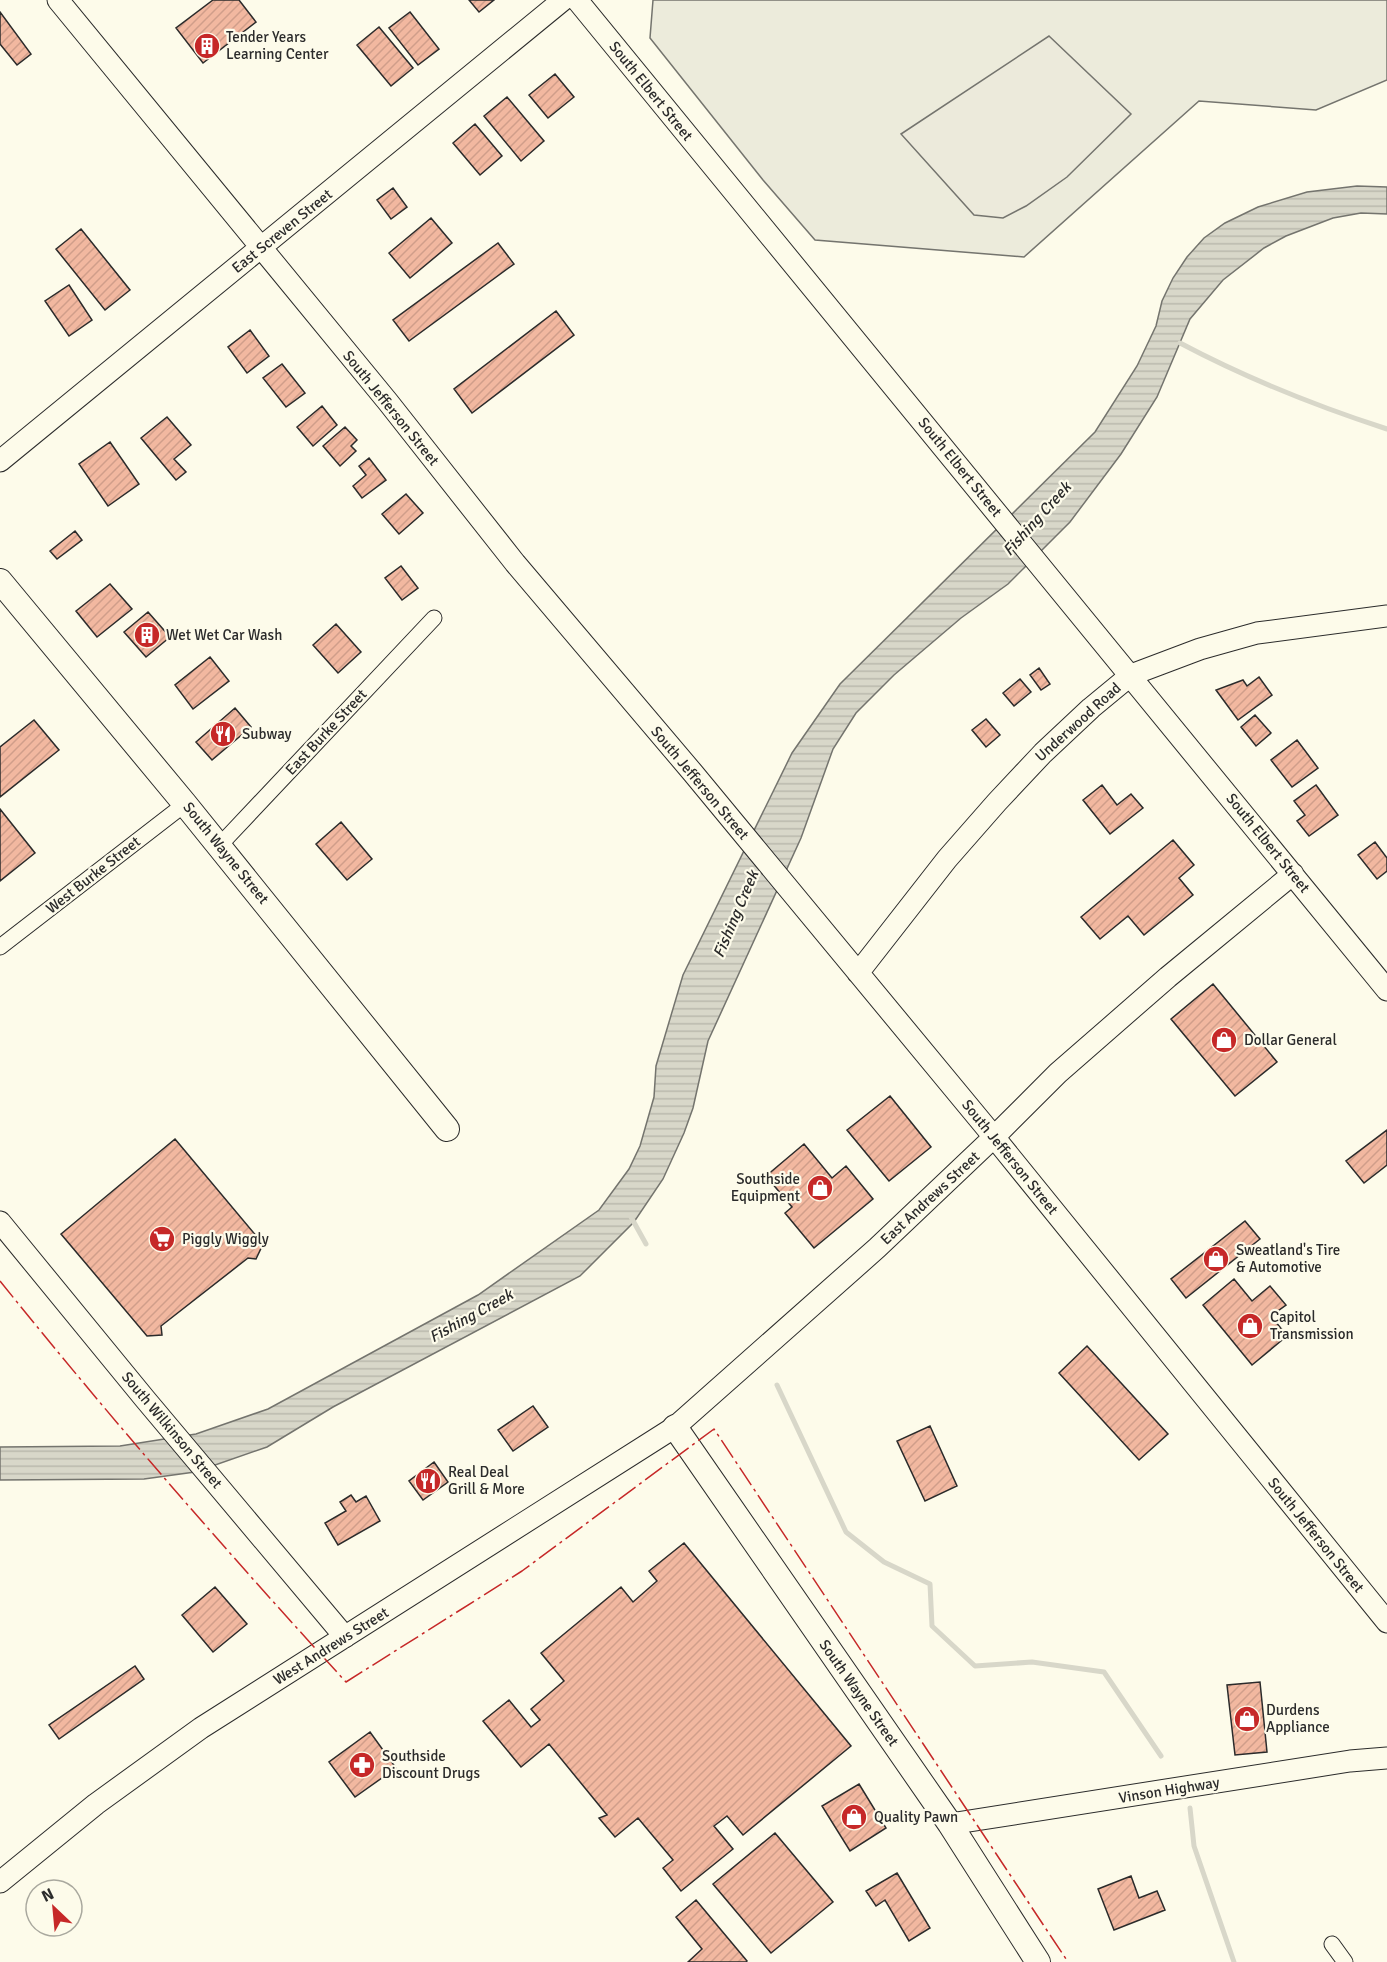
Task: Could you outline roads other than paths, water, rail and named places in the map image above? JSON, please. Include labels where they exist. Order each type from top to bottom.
[{"type":"main road","name":"South Wayne Street","points":[[0,581],[185,804],[447,1129]]},
{"type":"main road","name":"South Wayne Street","points":[[675,1427],[951,1824],[1038,1962]]},
{"type":"street","name":"South Jefferson Street","points":[[58,0],[388,402],[515,562],[994,1137],[1387,1622]]},
{"type":"street","name":"East Screven Street","points":[[0,461],[563,0]]},
{"type":"street","name":"South Elbert Street","points":[[577,0],[1387,990]]},
{"type":"street","name":"Underwood Road","points":[[858,973],[947,859],[1005,794],[1043,753],[1091,708],[1131,675],[1200,649],[1257,633],[1387,616]]},
{"type":"street","name":"East Burke Street","points":[[219,846],[434,618]]},
{"type":"street","name":"West Burke Street","points":[[0,947],[185,804]]},
{"type":"street","name":"East Andrews Street","points":[[675,1427],[868,1256],[1058,1073],[1168,977],[1293,874]]},
{"type":"street","name":"South Wilkinson Street","points":[[0,1221],[145,1399],[345,1637]]},
{"type":"street","name":"West Andrews Street","points":[[0,1882],[96,1804],[201,1728],[675,1427]]},
{"type":"street","name":"Vinson Highway","points":[[951,1824],[1350,1761],[1387,1758]]},
{"type":"street","points":[[1332,1944],[1345,1962]]},
{"type":"water","name":"Fishing Creek","points":[[1357,186],[1387,187],[1387,214],[1361,213],[1333,218],[1286,236],[1264,248],[1223,280],[1190,319],[1157,397],[1121,454],[1070,522],[1008,584],[961,618],[894,675],[856,713],[833,749],[801,838],[708,1041],[693,1108],[663,1179],[634,1222],[580,1276],[333,1407],[267,1447],[195,1472],[144,1479],[0,1480],[0,1447],[120,1446],[196,1434],[268,1409],[478,1295],[599,1210],[629,1169],[640,1146],[654,1097],[656,1066],[683,975],[792,753],[840,684],[1095,432],[1137,366],[1156,326],[1162,301],[1173,278],[1204,238],[1225,223],[1258,207],[1307,192]]},
{"type":"waterway","points":[[1180,343],[1282,390],[1387,429]]},
{"type":"waterway","points":[[631,1217],[646,1244]]},
{"type":"waterway","points":[[777,1385],[846,1532],[884,1562],[930,1584],[932,1626],[975,1666],[1032,1662],[1104,1672],[1161,1756]]},
{"type":"waterway","points":[[1190,1808],[1194,1846],[1234,1962]]},
{"type":"place","name":"Tender Years Learning Center","points":[[207,46]]},
{"type":"place","name":"Wet Wet Car Wash","points":[[147,635]]},
{"type":"place","name":"Subway","points":[[223,734]]},
{"type":"place","name":"Dollar General","points":[[1224,1040]]},
{"type":"place","name":"Southside Equipment","points":[[820,1188]]},
{"type":"place","name":"Piggly Wiggly","points":[[162,1239]]},
{"type":"place","name":"Sweatland's Tire & Automotive","points":[[1216,1259]]},
{"type":"place","name":"Capitol Transmission","points":[[1250,1326]]},
{"type":"place","name":"Real Deal Grill & More","points":[[428,1481]]},
{"type":"place","name":"Durdens Appliance","points":[[1247,1719]]},
{"type":"place","name":"Southside Discount Drugs","points":[[362,1765]]},
{"type":"place","name":"Quality Pawn","points":[[854,1817]]}]
